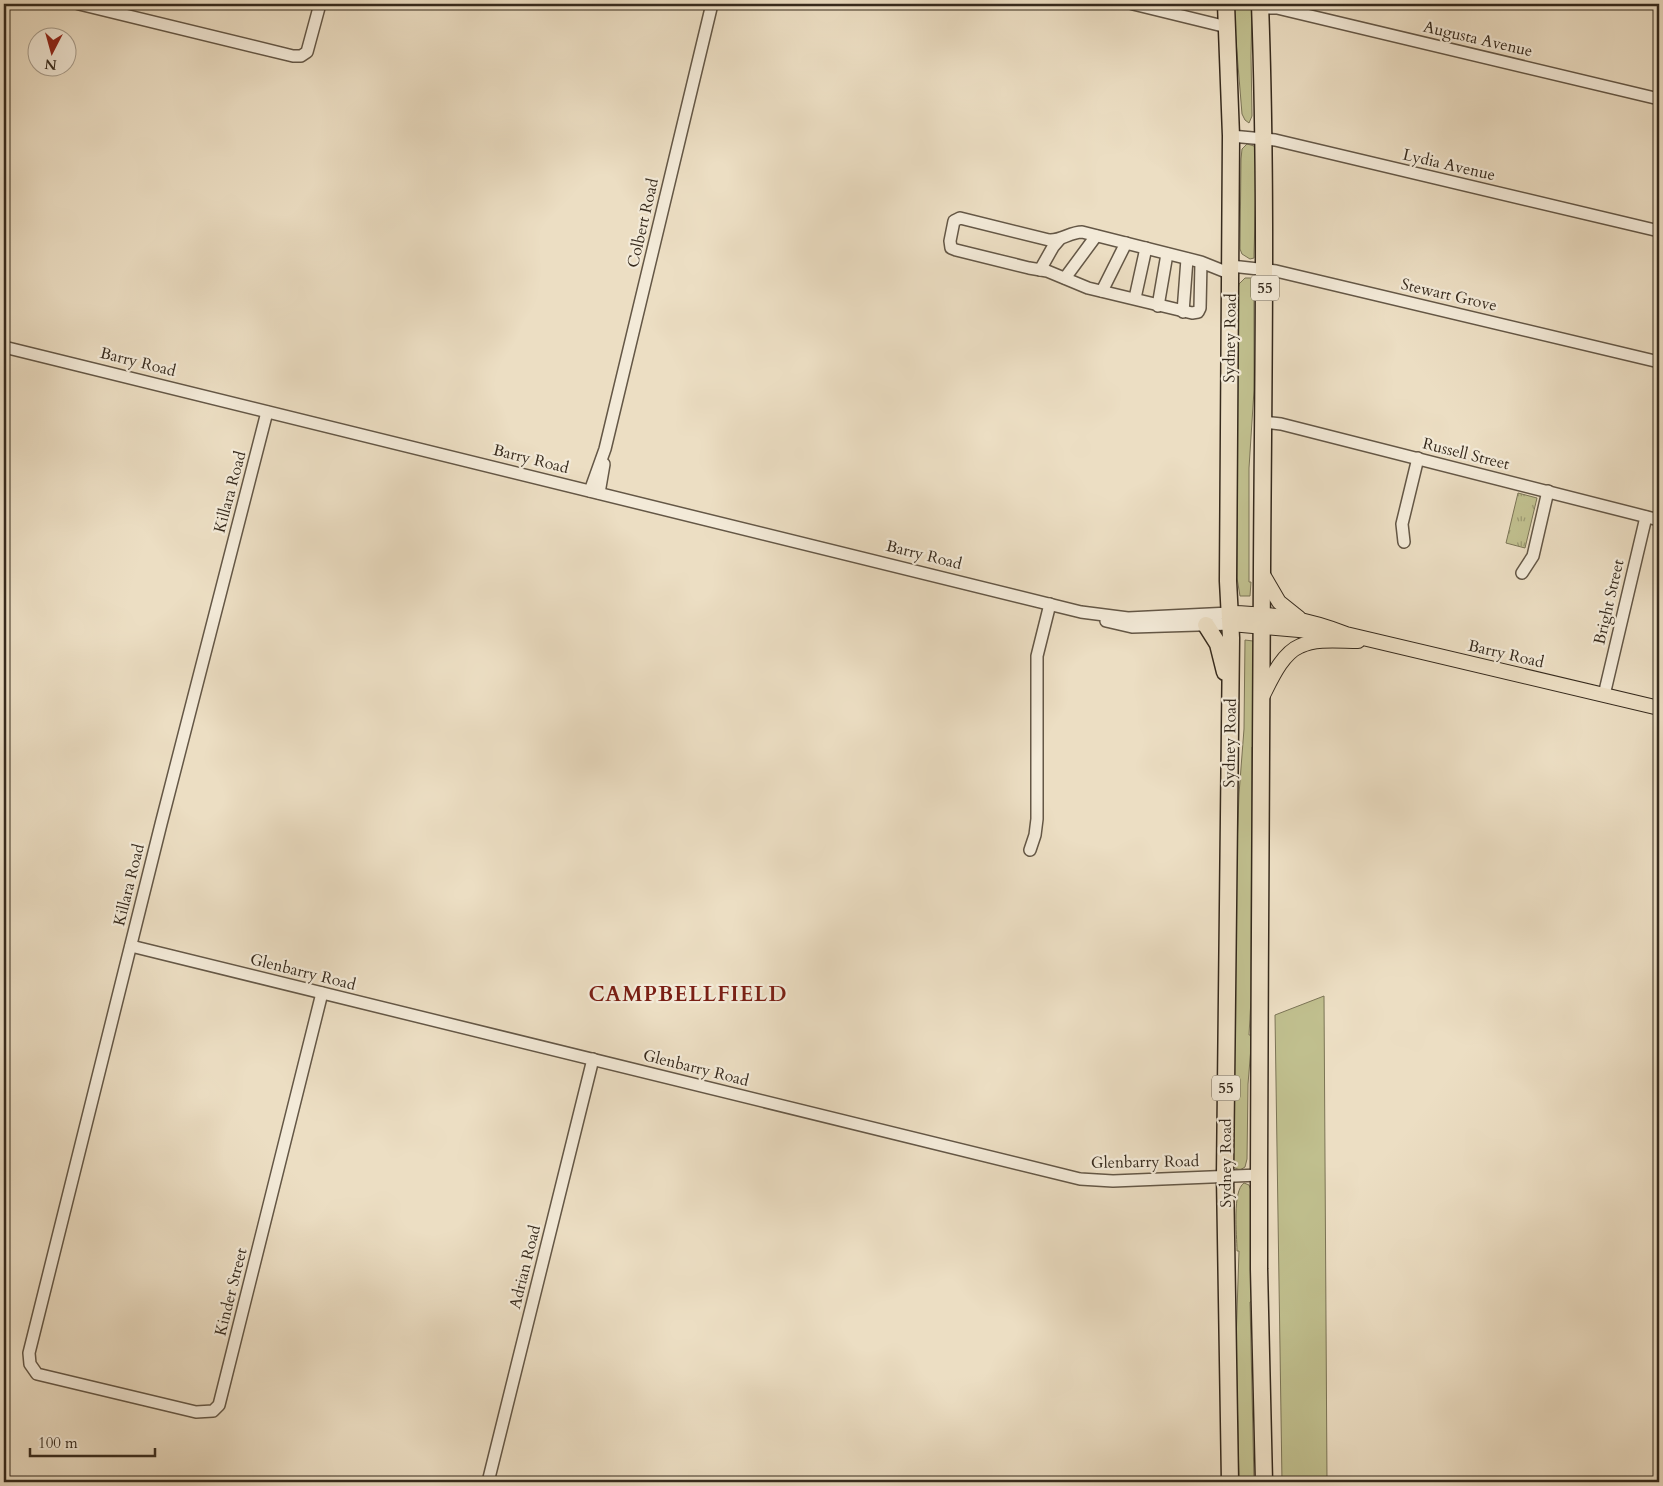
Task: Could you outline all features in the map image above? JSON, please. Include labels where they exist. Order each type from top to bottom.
[{"type":"highway","name":"Sydney Road","points":[[1226,4],[1231,136],[1228,581],[1231,619],[1231,694],[1225,1176],[1230,1482]]},
{"type":"highway","name":"Sydney Road","points":[[1260,6],[1265,268],[1259,1269],[1264,1482]]},
{"type":"highway","points":[[1206,625],[1218,644],[1231,694]]},
{"type":"main road","points":[[1262,573],[1279,602],[1300,619]]},
{"type":"main road","name":"Barry Road","points":[[1231,619],[1300,619],[1322,624],[1346,634]]},
{"type":"main road","name":"Barry Road","points":[[1262,620],[1346,634],[1659,708]]},
{"type":"main road","points":[[1261,699],[1284,660],[1299,646],[1317,642],[1376,641]]},
{"type":"street","points":[[79,4],[127,9],[281,53],[301,56],[309,48],[320,4]]},
{"type":"street","name":"Colbert Road","points":[[595,492],[712,4]]},
{"type":"street","points":[[1133,4],[1227,27]]},
{"type":"street","name":"Augusta Avenue","points":[[1260,6],[1277,8],[1659,99]]},
{"type":"street","name":"Lydia Avenue","points":[[1231,136],[1264,138],[1659,231]]},
{"type":"street","points":[[1059,240],[1042,238],[960,218],[954,221],[950,244],[954,250],[1040,270],[1065,278],[1081,286],[1135,298],[1183,312],[1195,313],[1199,311],[1201,262]]},
{"type":"street","name":"Stewart Grove","points":[[1059,240],[1075,232],[1082,232],[1231,270],[1265,268],[1659,362]]},
{"type":"street","points":[[1065,278],[1096,236]]},
{"type":"street","points":[[1040,270],[1059,240]]},
{"type":"street","points":[[1102,291],[1126,243]]},
{"type":"street","points":[[1135,298],[1146,248]]},
{"type":"street","points":[[1158,306],[1167,254]]},
{"type":"street","points":[[1183,312],[1187,259]]},
{"type":"street","name":"Barry Road","points":[[4,347],[1050,604],[1132,627],[1206,625],[1231,619]]},
{"type":"street","name":"Killara Road","points":[[31,1367],[29,1353],[163,814],[267,412]]},
{"type":"street","name":"Russell Street","points":[[1263,422],[1282,424],[1659,520]]},
{"type":"street","points":[[1404,542],[1402,524],[1418,458]]},
{"type":"street","points":[[1522,573],[1532,556],[1548,492]]},
{"type":"street","name":"Bright Street","points":[[1604,695],[1646,517]]},
{"type":"street","points":[[1030,850],[1036,835],[1037,818],[1037,656],[1050,604]]},
{"type":"street","name":"Barry Road","points":[[1081,612],[1128,618],[1231,619]]},
{"type":"street","name":"Glenbarry Road","points":[[131,946],[1086,1180],[1113,1181],[1259,1175]]},
{"type":"street","name":"Kinder Street","points":[[31,1367],[41,1376],[196,1412],[213,1411],[219,1405],[322,993]]},
{"type":"street","name":"Adrian Road","points":[[488,1482],[593,1059]]},
{"type":"green space","points":[[1233,4],[1252,4],[1252,116],[1249,123],[1242,114]]},
{"type":"green space","points":[[1247,144],[1254,146],[1257,150],[1254,258],[1250,259],[1242,254],[1240,249],[1241,159],[1242,149]]},
{"type":"green space","points":[[1245,278],[1255,280],[1257,287],[1254,289],[1254,390],[1249,468],[1249,582],[1251,582],[1250,596],[1240,596],[1237,578],[1238,290],[1239,284]]},
{"type":"green space","points":[[1518,493],[1537,498],[1525,548],[1506,543]]},
{"type":"green space","points":[[1245,640],[1253,641],[1254,645],[1251,999],[1249,1035],[1252,1035],[1248,1084],[1247,1159],[1245,1167],[1240,1170],[1235,1168],[1232,1160],[1236,872],[1244,729]]},
{"type":"green space","points":[[1324,996],[1327,1482],[1282,1482],[1275,1015]]},
{"type":"green space","points":[[1244,1183],[1249,1185],[1252,1193],[1253,1301],[1250,1302],[1254,1482],[1239,1482],[1236,1342],[1239,1251],[1237,1251],[1236,1214],[1238,1195]]},
{"type":"district","name":"CAMPBELLFIELD","points":[[688,994]]}]
